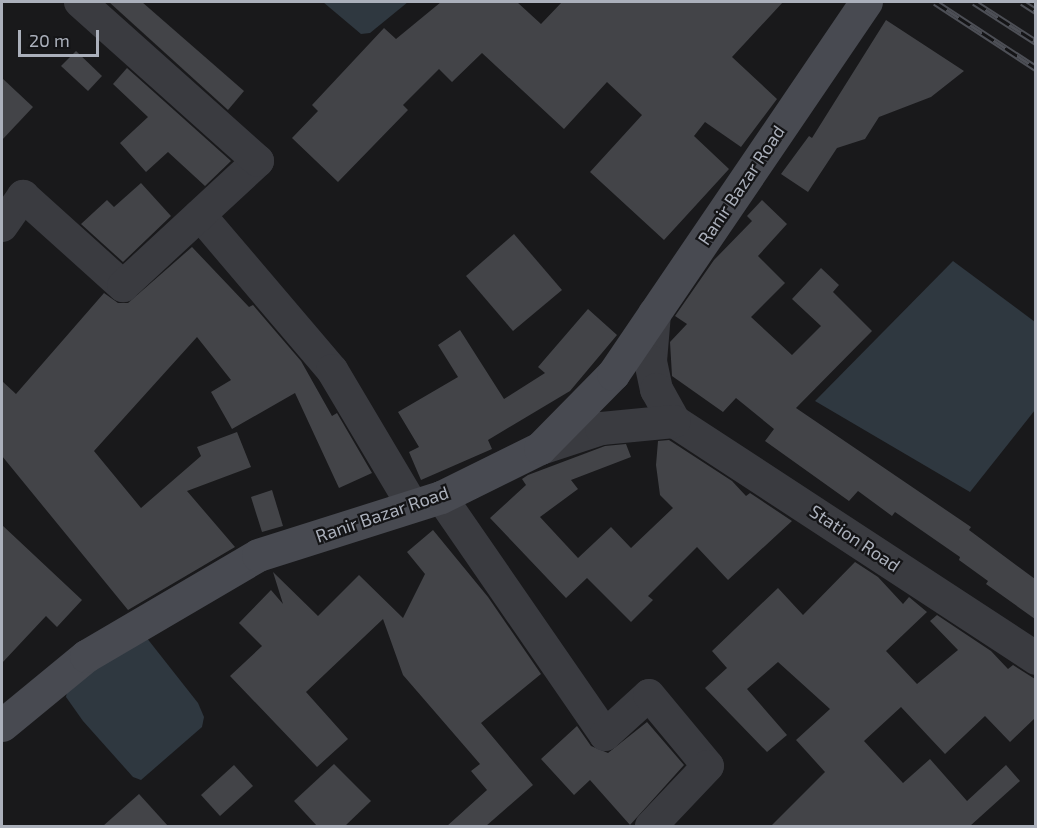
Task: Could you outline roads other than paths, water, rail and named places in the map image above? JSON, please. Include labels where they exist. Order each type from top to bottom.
[{"type":"main road","name":"Ranir Bazar Road","points":[[2,724],[86,656],[258,555],[426,501],[540,448],[613,374],[861,4]]},
{"type":"street","points":[[2,226],[23,196],[123,286],[258,161],[80,2]]},
{"type":"street","points":[[200,215],[332,370],[426,501],[605,735],[649,694],[708,766],[651,826]]},
{"type":"street","name":"Station Road","points":[[654,313],[650,361],[656,389],[674,421],[1035,658]]},
{"type":"street","points":[[540,448],[601,428],[641,421],[674,421]]},
{"type":"railway","points":[[935,2],[1036,68]]},
{"type":"railway","points":[[974,2],[1036,42]]},
{"type":"railway","points":[[1022,2],[1036,11]]}]
